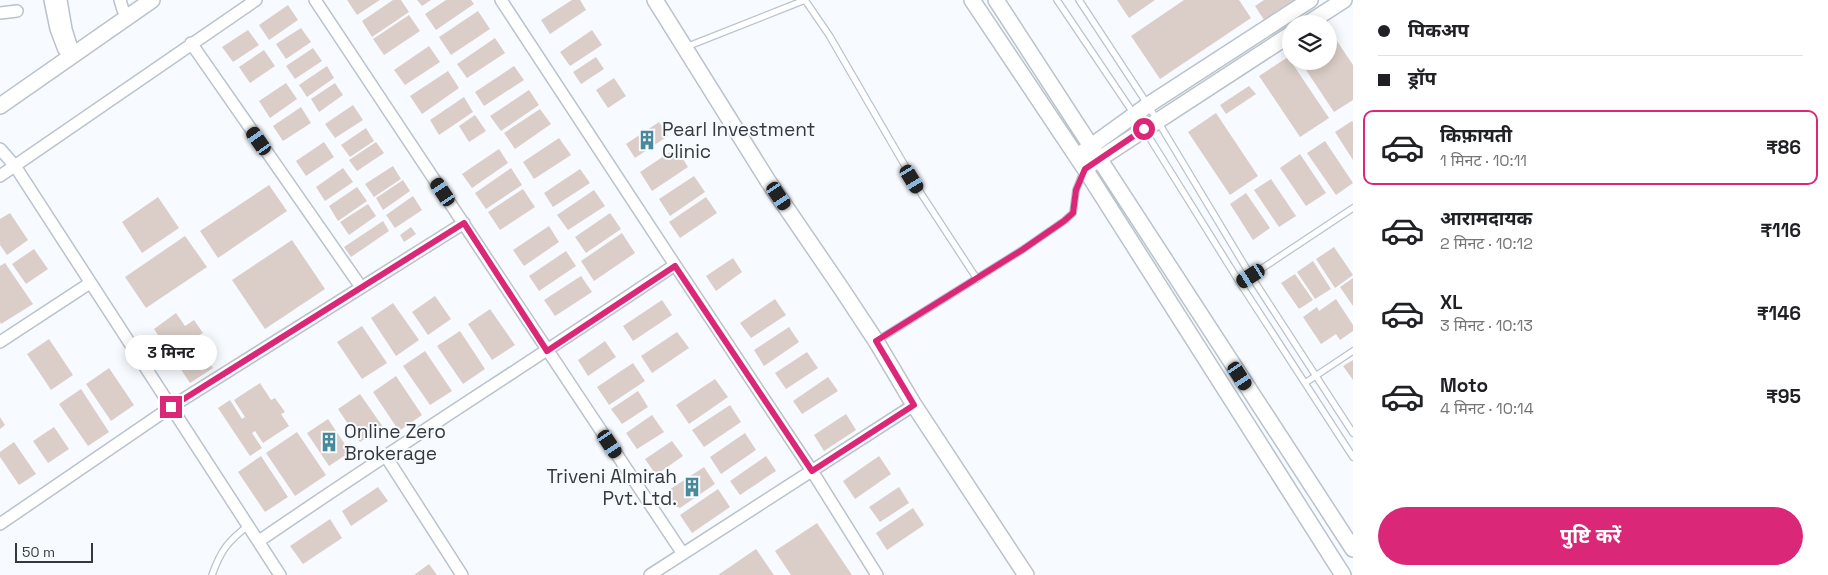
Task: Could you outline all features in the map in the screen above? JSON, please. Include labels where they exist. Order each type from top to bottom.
[{"type":"street","points":[[50,0],[56,29],[69,51]]},
{"type":"street","points":[[61,0],[69,51]]},
{"type":"street","points":[[0,106],[69,51],[122,5],[138,0]]},
{"type":"street","points":[[0,95],[152,0]]},
{"type":"street","points":[[0,176],[256,0]]},
{"type":"street","points":[[314,0],[683,554]]},
{"type":"street","points":[[501,0],[812,471],[877,575]]},
{"type":"street","points":[[655,0],[768,181],[876,341],[914,405],[1026,575]]},
{"type":"street","points":[[972,0],[1081,163],[1342,575]]},
{"type":"street","points":[[996,0],[1353,549]]},
{"type":"street","points":[[1081,163],[1133,115],[1310,0]]},
{"type":"street","points":[[1321,15],[1342,1]]},
{"type":"street","points":[[0,13],[17,11]]},
{"type":"street","points":[[1094,153],[1158,121],[1282,40]]},
{"type":"street","points":[[191,44],[361,287]]},
{"type":"street","points":[[0,149],[15,166],[280,575]]},
{"type":"street","points":[[0,524],[171,407],[464,223]]},
{"type":"street","points":[[259,540],[385,455],[675,266]]},
{"type":"street","points":[[0,342],[90,283]]},
{"type":"street","points":[[650,575],[914,405]]},
{"type":"street","points":[[385,455],[462,575]]},
{"type":"lane","points":[[686,48],[805,0],[828,35],[922,194],[977,279]]},
{"type":"lane","points":[[1057,0],[1144,129],[1240,283],[1353,457]]},
{"type":"lane","points":[[1079,0],[1158,121],[1251,276],[1353,433]]},
{"type":"lane","points":[[876,341],[977,279],[1072,215],[1081,163]]},
{"type":"lane","points":[[1240,283],[1353,208]]},
{"type":"lane","points":[[1305,383],[1353,352]]},
{"type":"lane","points":[[212,575],[218,558],[231,539],[249,526]]},
{"type":"building","points":[[347,0],[380,0],[357,15]]},
{"type":"building","points":[[393,0],[401,0],[409,12],[372,37],[362,21]]},
{"type":"building","points":[[417,0],[431,0],[422,6]]},
{"type":"building","points":[[446,0],[471,0],[474,4],[436,30],[425,14]]},
{"type":"building","points":[[572,0],[580,0],[586,10],[550,34],[541,20]]},
{"type":"building","points":[[1117,0],[1155,0],[1129,18]]},
{"type":"building","points":[[1184,0],[1239,0],[1251,18],[1160,79],[1131,36]]},
{"type":"building","points":[[1264,0],[1294,0],[1264,20],[1255,6]]},
{"type":"building","points":[[288,5],[298,20],[269,40],[259,25]]},
{"type":"building","points":[[478,11],[490,29],[451,55],[439,37]]},
{"type":"building","points":[[409,15],[420,31],[384,55],[373,39]]},
{"type":"building","points":[[301,28],[311,42],[286,59],[276,44]]},
{"type":"building","points":[[248,30],[259,45],[233,62],[222,47]]},
{"type":"building","points":[[592,30],[602,45],[570,66],[560,52]]},
{"type":"building","points":[[495,38],[505,53],[467,78],[457,64]]},
{"type":"building","points":[[1337,41],[1353,65],[1353,100],[1334,112],[1306,70],[1337,70]]},
{"type":"building","points":[[429,46],[440,62],[405,85],[394,70]]},
{"type":"building","points":[[313,48],[322,61],[295,79],[286,66]]},
{"type":"building","points":[[264,50],[275,66],[250,83],[239,67]]},
{"type":"building","points":[[596,57],[604,69],[581,84],[573,72]]},
{"type":"building","points":[[1282,61],[1282,70],[1297,70],[1329,118],[1300,137],[1259,76]]},
{"type":"building","points":[[327,66],[334,78],[307,97],[299,85]]},
{"type":"building","points":[[514,66],[524,80],[484,106],[475,92]]},
{"type":"building","points":[[448,71],[459,88],[422,114],[410,96]]},
{"type":"building","points":[[614,78],[626,96],[608,108],[596,90]]},
{"type":"building","points":[[286,83],[297,99],[270,118],[259,101]]},
{"type":"building","points":[[335,83],[343,95],[319,112],[311,99]]},
{"type":"building","points":[[1249,86],[1256,94],[1226,114],[1220,105]]},
{"type":"building","points":[[529,90],[539,105],[501,131],[490,116]]},
{"type":"building","points":[[464,97],[473,112],[439,135],[430,120]]},
{"type":"building","points":[[353,105],[363,120],[335,138],[325,124]]},
{"type":"building","points":[[301,107],[311,123],[283,141],[273,126]]},
{"type":"building","points":[[540,109],[551,124],[515,149],[504,133]]},
{"type":"building","points":[[1216,113],[1258,176],[1230,195],[1188,132]]},
{"type":"building","points":[[475,115],[486,131],[469,142],[459,126]]},
{"type":"building","name":"Pearl Investment Clinic","points":[[659,122],[668,136],[635,158],[626,144]]},
{"type":"building","points":[[1353,122],[1353,160],[1335,132]]},
{"type":"building","points":[[366,128],[374,141],[350,157],[341,145]]},
{"type":"building","points":[[559,138],[571,155],[534,179],[523,162]]},
{"type":"building","points":[[1325,141],[1353,183],[1336,195],[1307,153]]},
{"type":"building","points":[[324,142],[334,157],[306,176],[296,161]]},
{"type":"building","points":[[376,142],[384,153],[357,171],[349,160]]},
{"type":"building","points":[[676,148],[688,167],[652,191],[640,172]]},
{"type":"building","points":[[499,149],[508,163],[472,188],[462,174]]},
{"type":"building","points":[[1300,154],[1326,193],[1306,206],[1280,168]]},
{"type":"building","points":[[393,166],[401,179],[374,197],[365,184]]},
{"type":"building","points":[[343,168],[353,182],[325,201],[316,187]]},
{"type":"building","points":[[511,168],[522,185],[486,209],[475,193]]},
{"type":"building","points":[[580,169],[590,183],[553,207],[544,193]]},
{"type":"building","points":[[694,176],[705,192],[670,216],[659,199]]},
{"type":"building","points":[[1271,179],[1296,216],[1279,227],[1254,190]]},
{"type":"building","points":[[403,180],[410,191],[383,210],[376,198]]},
{"type":"building","points":[[269,185],[287,211],[218,258],[200,231]]},
{"type":"building","points":[[357,187],[367,201],[338,221],[329,206]]},
{"type":"building","points":[[523,189],[535,207],[500,230],[488,212]]},
{"type":"building","points":[[594,190],[605,206],[568,230],[557,215]]},
{"type":"building","points":[[1246,193],[1270,228],[1253,240],[1230,204]]},
{"type":"building","points":[[413,196],[422,210],[395,228],[386,215]]},
{"type":"building","points":[[158,197],[179,228],[142,253],[122,222]]},
{"type":"building","points":[[706,197],[717,213],[680,238],[669,222]]},
{"type":"building","points":[[368,204],[376,216],[349,235],[340,222]]},
{"type":"building","points":[[10,213],[28,240],[7,255],[0,245],[0,219]]},
{"type":"building","points":[[610,213],[621,229],[586,253],[575,237]]},
{"type":"building","points":[[383,221],[389,231],[351,257],[344,247]]},
{"type":"building","points":[[549,226],[559,242],[524,266],[513,250]]},
{"type":"building","points":[[411,227],[416,234],[404,242],[400,235]]},
{"type":"building","points":[[622,233],[635,253],[594,281],[581,261]]},
{"type":"building","points":[[185,236],[207,267],[146,308],[125,277]]},
{"type":"building","points":[[292,240],[325,289],[265,329],[232,280]]},
{"type":"building","points":[[1334,247],[1353,275],[1335,288],[1316,259]]},
{"type":"building","points":[[34,249],[48,269],[26,284],[12,264]]},
{"type":"building","points":[[566,251],[576,266],[539,291],[529,276]]},
{"type":"building","points":[[733,258],[742,272],[716,291],[706,276]]},
{"type":"building","points":[[1313,261],[1331,289],[1315,299],[1297,272]]},
{"type":"building","points":[[5,263],[33,304],[1,324],[0,266]]},
{"type":"building","points":[[1295,274],[1313,300],[1299,309],[1281,283]]},
{"type":"building","points":[[581,276],[592,292],[555,316],[544,300]]},
{"type":"building","points":[[1353,278],[1353,306],[1340,287]]},
{"type":"building","points":[[435,296],[451,319],[428,335],[412,312]]},
{"type":"building","points":[[775,299],[786,315],[751,338],[740,323]]},
{"type":"building","points":[[1336,299],[1353,325],[1353,331],[1340,340],[1336,334],[1321,344],[1303,317],[1317,307],[1319,311]]},
{"type":"building","points":[[662,300],[672,315],[633,341],[623,326]]},
{"type":"building","points":[[393,303],[419,340],[396,356],[371,318]]},
{"type":"building","points":[[490,309],[515,345],[492,360],[468,324]]},
{"type":"building","points":[[176,313],[185,326],[194,320],[203,333],[193,339],[213,368],[190,383],[154,329]]},
{"type":"building","points":[[362,326],[387,363],[362,379],[337,342]]},
{"type":"building","points":[[789,327],[799,342],[764,366],[754,350]]},
{"type":"building","points":[[460,331],[485,369],[463,384],[437,346]]},
{"type":"building","points":[[677,332],[689,348],[652,373],[641,356]]},
{"type":"building","points":[[49,339],[73,375],[51,390],[27,354]]},
{"type":"building","points":[[605,341],[616,357],[588,376],[578,360]]},
{"type":"building","points":[[425,351],[452,391],[430,405],[403,366]]},
{"type":"building","points":[[807,352],[818,368],[786,389],[775,373]]},
{"type":"building","points":[[1353,360],[1353,380],[1343,366]]},
{"type":"building","points":[[633,363],[645,381],[609,405],[597,387]]},
{"type":"building","points":[[109,368],[134,405],[111,421],[86,384]]},
{"type":"building","points":[[396,376],[422,415],[399,431],[373,392]]},
{"type":"building","points":[[828,377],[838,391],[802,414],[793,401]]},
{"type":"building","points":[[715,379],[728,397],[689,424],[676,405]]},
{"type":"building","points":[[260,383],[271,400],[275,398],[285,412],[281,414],[289,426],[263,443],[255,431],[252,433],[262,448],[250,456],[218,408],[230,400],[242,419],[245,417],[234,400]]},
{"type":"building","points":[[81,389],[109,432],[88,446],[59,404]]},
{"type":"building","points":[[638,391],[648,407],[622,424],[611,409]]},
{"type":"building","points":[[360,394],[383,427],[360,442],[338,409]]},
{"type":"building","points":[[730,405],[741,422],[704,447],[692,430]]},
{"type":"building","points":[[846,414],[856,430],[824,451],[814,435]]},
{"type":"building","points":[[652,415],[664,432],[637,449],[626,433]]},
{"type":"building","points":[[0,417],[5,425],[0,429]]},
{"type":"building","name":"Online Zero Brokerage","points":[[328,419],[350,452],[329,466],[307,433]]},
{"type":"building","points":[[54,427],[69,449],[48,463],[33,441]]},
{"type":"building","points":[[297,432],[326,475],[295,496],[266,453]]},
{"type":"building","points":[[745,433],[756,450],[721,474],[710,457]]},
{"type":"building","points":[[672,441],[683,456],[656,475],[645,459]]},
{"type":"building","points":[[14,442],[36,474],[19,485],[0,457],[0,452]]},
{"type":"building","points":[[261,456],[288,497],[265,512],[238,472]]},
{"type":"building","points":[[766,456],[776,471],[740,495],[730,481]]},
{"type":"building","points":[[879,456],[891,474],[855,499],[843,481]]},
{"type":"building","name":"Triveni Almirah Pvt. Ltd.","points":[[704,467],[715,484],[680,508],[669,503],[669,490]]},
{"type":"building","points":[[378,487],[388,501],[351,526],[342,511]]},
{"type":"building","points":[[899,487],[909,503],[880,522],[869,507]]},
{"type":"building","points":[[718,489],[730,507],[692,533],[680,515]]},
{"type":"building","points":[[913,508],[924,525],[887,550],[876,533]]},
{"type":"building","points":[[330,519],[342,538],[303,564],[290,546]]},
{"type":"building","points":[[817,523],[852,575],[791,575],[775,551]]},
{"type":"building","points":[[756,549],[774,575],[718,575]]},
{"type":"building","points":[[429,564],[437,575],[414,575]]},
{"type":"place","name":"Pearl Investment Clinic","points":[[647,140]]},
{"type":"place","name":"Online Zero Brokerage","points":[[329,442]]},
{"type":"place","name":"Triveni Almirah Pvt. Ltd.","points":[[692,487]]},
{"type":"route","points":[[171,407],[464,223],[547,351],[675,266],[812,471],[914,405],[876,341],[1022,250],[1072,215],[1076,190],[1085,169],[1144,129]]}]
